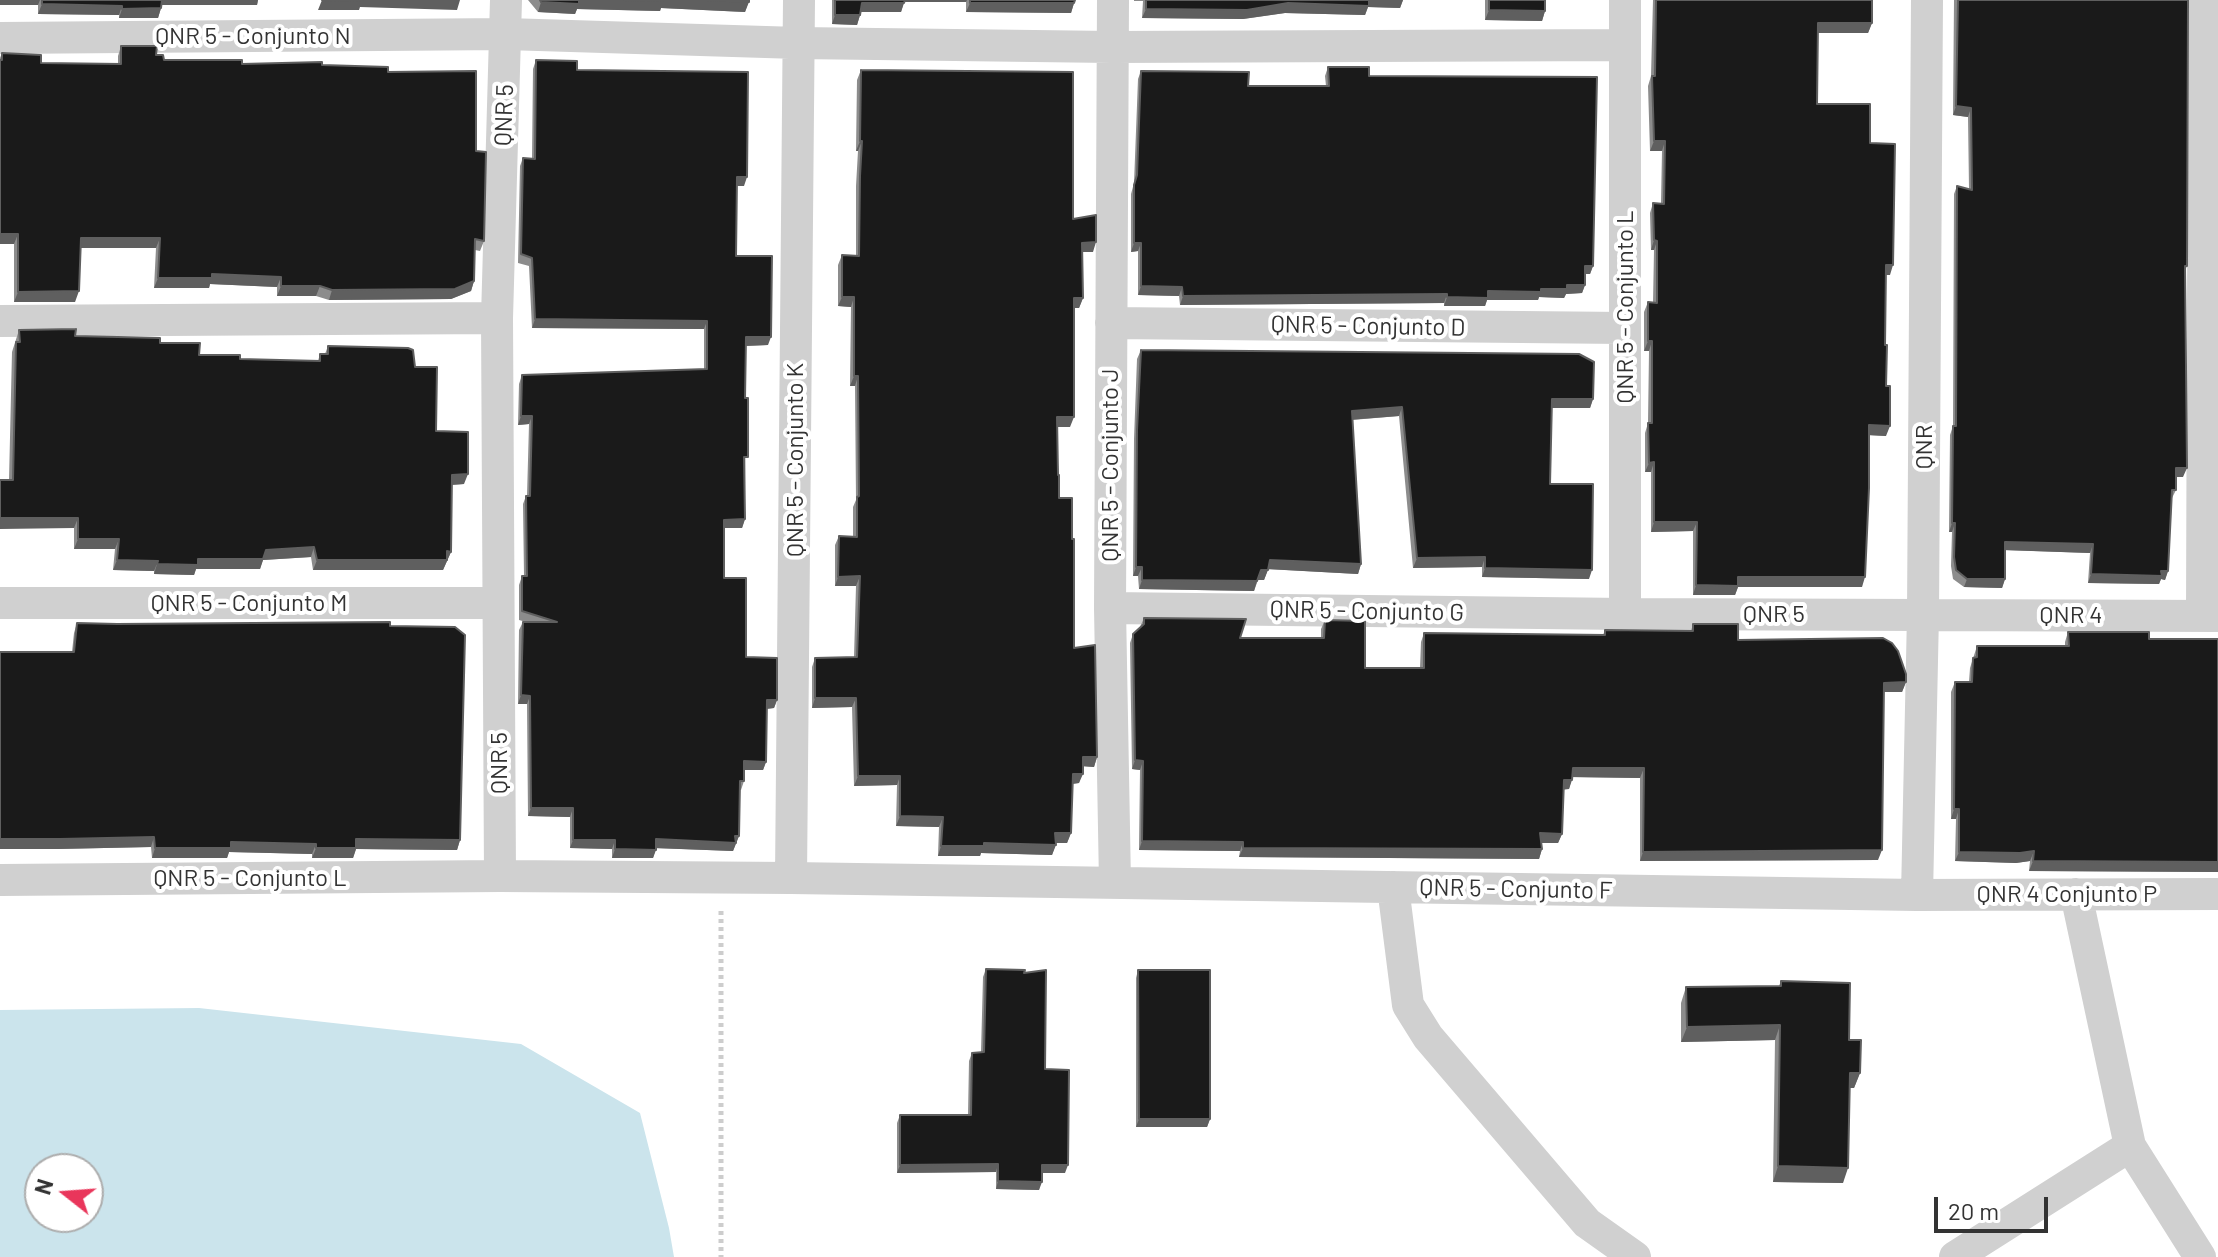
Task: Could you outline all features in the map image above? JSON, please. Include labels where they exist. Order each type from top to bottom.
[{"type":"street","name":"QNR 5","points":[[500,876],[497,318],[506,0]]},
{"type":"street","name":"QNR 5 - Conjunto K","points":[[791,878],[799,0]]},
{"type":"street","name":"QNR 5 - Conjunto J","points":[[1113,0],[1110,608],[1115,883]]},
{"type":"street","name":"QNR 5 - Conjunto L","points":[[1625,0],[1625,614]]},
{"type":"street","name":"QNR","points":[[1917,895],[1923,614],[1927,0]]},
{"type":"street","points":[[2204,0],[2210,616]]},
{"type":"street","name":"QNR 5 - Conjunto N","points":[[0,38],[506,34]]},
{"type":"street","points":[[506,34],[798,43],[1112,47],[1625,45]]},
{"type":"street","points":[[0,321],[497,318]]},
{"type":"street","name":"QNR 5 - Conjunto D","points":[[1111,323],[1624,328]]},
{"type":"street","name":"QNR 5 - Conjunto M","points":[[0,603],[498,603]]},
{"type":"street","name":"QNR 5 - Conjunto G","points":[[1110,608],[1625,614]]},
{"type":"street","name":"QNR 5","points":[[1625,614],[1923,614]]},
{"type":"street","name":"QNR 4","points":[[1923,614],[2210,616]]},
{"type":"street","points":[[500,876],[1115,883]]},
{"type":"street","name":"QNR 5 - Conjunto L","points":[[0,880],[500,876]]},
{"type":"street","name":"QNR 5 - Conjunto F","points":[[1115,883],[1917,895]]},
{"type":"street","points":[[1393,887],[1408,1005],[1428,1037],[1587,1223],[1635,1257]]},
{"type":"street","points":[[2076,894],[2130,1146],[2200,1257]]},
{"type":"street","name":"QNR 4 Conjunto P","points":[[1917,895],[2218,894]]},
{"type":"street","points":[[1955,1257],[2130,1146]]},
{"type":"path","points":[[721,878],[721,1257]]},
{"type":"water","points":[[199,1008],[521,1044],[640,1113],[674,1257],[0,1257],[0,1010]]},
{"type":"building","points":[[42,0],[162,0],[161,8],[122,9],[122,6],[42,4]]},
{"type":"building","points":[[579,0],[579,4],[541,2]]},
{"type":"building","points":[[706,0],[749,0],[749,2]]},
{"type":"building","points":[[835,0],[905,0],[904,3],[862,3],[860,15],[835,15]]},
{"type":"building","points":[[970,0],[1075,0],[1074,3],[970,3]]},
{"type":"building","points":[[1146,0],[1369,0],[1369,6],[1288,3],[1247,10],[1146,9]]},
{"type":"building","points":[[1489,0],[1545,0],[1545,11],[1489,10]]},
{"type":"building","points":[[1656,0],[1872,0],[1872,23],[1818,23],[1817,104],[1870,104],[1870,143],[1895,144],[1893,265],[1886,265],[1886,386],[1890,386],[1890,426],[1869,425],[1865,577],[1738,577],[1738,586],[1696,585],[1697,522],[1654,522],[1654,462],[1649,463],[1652,341],[1648,341],[1648,302],[1657,303],[1657,241],[1654,240],[1653,203],[1664,204],[1665,141],[1654,141],[1652,76],[1655,76]]},
{"type":"building","points":[[1958,0],[2188,0],[2185,266],[2187,468],[2176,468],[2168,571],[2161,571],[2162,576],[2091,574],[2093,544],[2005,542],[2005,579],[1967,579],[1956,570],[1955,523],[1952,523],[1953,426],[1956,426],[1957,186],[1972,190],[1971,108],[1956,106]]},
{"type":"building","points":[[121,46],[157,46],[156,55],[163,55],[164,60],[242,60],[242,64],[322,62],[322,65],[388,67],[388,72],[476,71],[476,151],[486,152],[484,241],[475,239],[474,281],[455,289],[332,290],[320,286],[281,286],[281,277],[212,274],[212,278],[158,278],[160,238],[81,238],[79,291],[18,292],[18,234],[0,234],[2,53],[41,55],[41,63],[121,64]]},
{"type":"building","points":[[536,60],[577,61],[577,70],[748,72],[747,177],[737,177],[736,256],[772,256],[771,337],[746,337],[748,457],[744,457],[745,519],[724,520],[724,578],[746,578],[746,657],[777,658],[777,700],[767,700],[766,762],[744,761],[736,843],[656,839],[656,850],[615,849],[615,840],[573,840],[573,808],[531,808],[530,696],[521,695],[523,622],[557,622],[522,611],[522,576],[527,576],[526,496],[530,496],[532,416],[521,416],[522,375],[707,369],[707,321],[535,319],[532,258],[521,254],[523,158],[535,159]]},
{"type":"building","points":[[1328,67],[1369,67],[1369,76],[1597,77],[1593,266],[1585,266],[1585,285],[1541,289],[1541,292],[1488,291],[1488,298],[1447,297],[1447,294],[1183,296],[1182,287],[1141,286],[1141,243],[1134,243],[1134,185],[1141,71],[1249,72],[1248,86],[1329,86]]},
{"type":"building","points":[[861,70],[1073,72],[1073,219],[1096,215],[1096,242],[1082,243],[1083,298],[1074,298],[1074,417],[1057,417],[1058,475],[1059,498],[1072,498],[1074,648],[1095,645],[1097,757],[1083,757],[1083,774],[1073,774],[1071,833],[1055,833],[1056,845],[984,843],[984,846],[941,846],[943,817],[900,816],[900,776],[858,776],[856,698],[815,698],[815,658],[857,657],[860,576],[838,577],[839,536],[857,537],[859,496],[854,297],[842,297],[842,255],[859,256]]},
{"type":"building","points":[[76,329],[75,336],[160,338],[160,343],[200,343],[199,355],[240,355],[240,359],[320,361],[320,354],[328,354],[328,346],[413,350],[415,367],[437,367],[436,431],[468,432],[468,474],[452,475],[451,552],[447,551],[447,560],[317,560],[314,547],[266,550],[263,559],[198,559],[198,565],[157,564],[158,561],[117,560],[119,539],[78,539],[78,518],[0,518],[0,480],[13,480],[16,342],[20,342],[19,330]]},
{"type":"building","points":[[1141,350],[1579,354],[1594,362],[1593,399],[1552,399],[1550,484],[1593,484],[1592,570],[1485,568],[1485,557],[1417,558],[1402,407],[1352,411],[1361,564],[1270,560],[1268,570],[1261,570],[1257,581],[1142,580],[1142,567],[1136,567]]},
{"type":"building","points":[[1144,618],[1246,619],[1240,638],[1324,638],[1325,620],[1365,621],[1365,668],[1424,668],[1424,633],[1605,635],[1605,630],[1693,631],[1693,624],[1738,624],[1738,640],[1883,638],[1898,651],[1906,682],[1884,683],[1882,850],[1643,852],[1644,768],[1573,768],[1572,780],[1564,780],[1562,834],[1540,833],[1542,849],[1243,848],[1243,842],[1142,841],[1143,761],[1135,760],[1133,634],[1144,624]]},
{"type":"building","points":[[390,622],[390,626],[455,627],[465,635],[460,840],[356,839],[356,848],[231,842],[231,848],[155,848],[154,837],[0,839],[0,652],[74,652],[77,623]]},
{"type":"building","points":[[2068,632],[2149,632],[2149,639],[2218,639],[2218,862],[2033,861],[2034,851],[1959,852],[1959,809],[1954,809],[1955,682],[1972,682],[1977,646],[2069,646]]},
{"type":"building","points":[[986,969],[1025,970],[1024,973],[1046,970],[1045,1069],[1069,1070],[1068,1165],[1042,1165],[1042,1182],[998,1181],[998,1164],[900,1165],[900,1115],[971,1115],[972,1053],[984,1052]]},
{"type":"building","points":[[1138,970],[1210,970],[1210,1119],[1139,1119]]},
{"type":"building","points":[[1781,981],[1850,983],[1849,1040],[1861,1040],[1860,1073],[1850,1073],[1848,1168],[1778,1166],[1780,1025],[1687,1027],[1686,987],[1781,986]]}]
